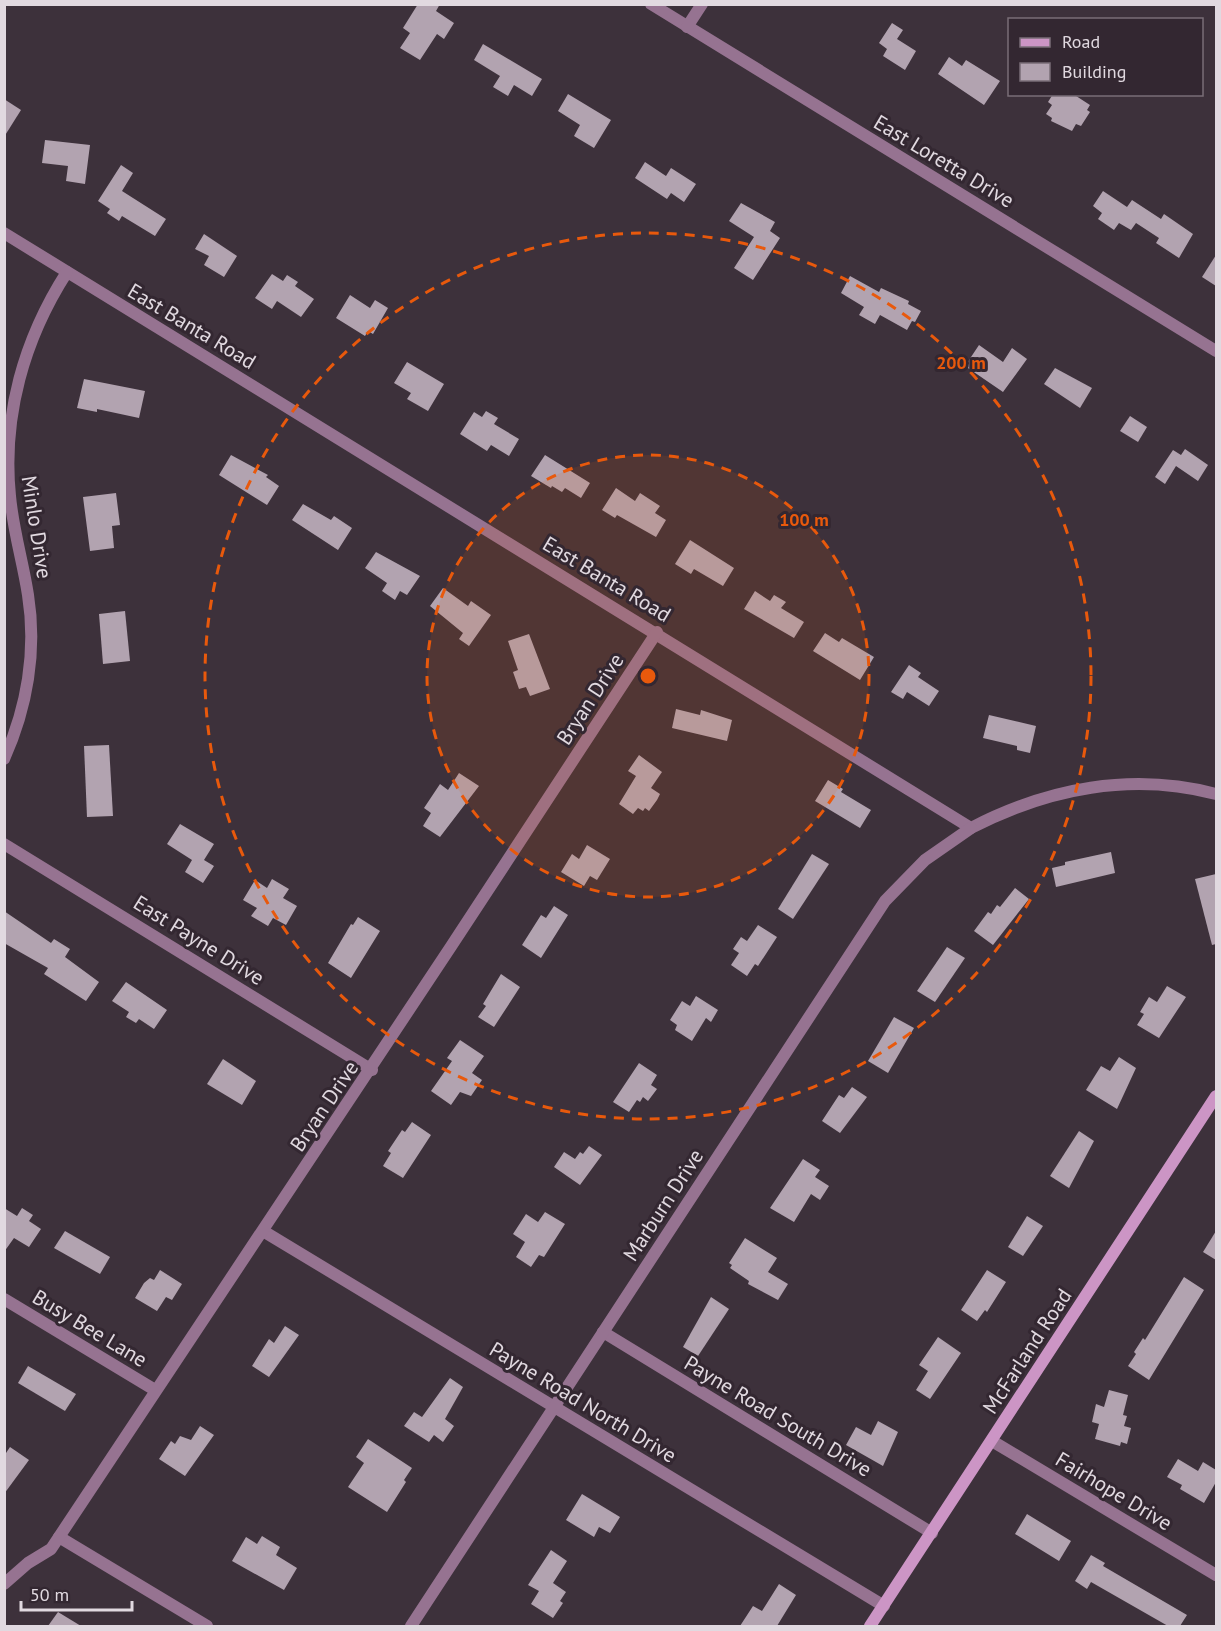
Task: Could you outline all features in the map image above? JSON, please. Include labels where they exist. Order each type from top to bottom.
[{"type":"street","name":"East Loretta Drive","points":[[651,4],[1216,351]]},
{"type":"street","points":[[687,27],[702,4]]},
{"type":"street","name":"East Banta Road","points":[[4,233],[657,632],[971,828]]},
{"type":"street","name":"Minlo Drive","points":[[4,759],[22,708],[31,641],[28,594],[10,499],[8,450],[11,417],[19,377],[32,337],[49,301],[67,272]]},
{"type":"street","name":"Bryan Drive","points":[[4,1584],[28,1563],[51,1549],[155,1390],[372,1070],[657,632]]},
{"type":"street","points":[[971,828],[1028,803],[1088,787],[1157,783],[1216,794]]},
{"type":"street","name":"Marburn Drive","points":[[411,1626],[885,901],[925,860],[971,828]]},
{"type":"street","name":"East Payne Drive","points":[[4,844],[372,1070]]},
{"type":"street","name":"McFarland Road","points":[[870,1626],[1216,1096]]},
{"type":"street","name":"Payne Road North Drive","points":[[263,1231],[884,1606]]},
{"type":"street","name":"Busy Bee Lane","points":[[4,1299],[155,1390]]},
{"type":"street","name":"Payne Road South Drive","points":[[603,1332],[932,1533]]},
{"type":"street","name":"Fairhope Drive","points":[[992,1441],[1216,1574]]},
{"type":"street","points":[[59,1537],[207,1626]]},
{"type":"building","points":[[418,4],[440,4],[436,11],[454,23],[444,39],[437,34],[420,60],[400,48],[410,33],[403,28]]},
{"type":"building","points":[[892,23],[903,30],[897,39],[916,51],[905,70],[883,56],[887,49],[879,43]]},
{"type":"building","points":[[483,44],[542,79],[532,96],[514,85],[508,96],[493,87],[500,76],[474,60]]},
{"type":"building","points":[[949,57],[962,66],[966,60],[1000,81],[984,105],[938,74]]},
{"type":"building","points":[[568,94],[611,120],[594,148],[574,136],[580,125],[558,111]]},
{"type":"building","points":[[1052,96],[1076,96],[1090,105],[1087,110],[1090,112],[1081,126],[1076,124],[1072,131],[1051,121],[1052,118],[1046,114],[1052,105],[1048,102]]},
{"type":"building","points":[[4,99],[21,110],[4,137]]},
{"type":"building","points":[[45,140],[90,145],[85,184],[66,181],[68,166],[42,163]]},
{"type":"building","points":[[645,162],[666,176],[671,168],[696,184],[684,202],[671,193],[667,199],[635,178]]},
{"type":"building","points":[[121,165],[133,173],[122,191],[166,219],[155,236],[122,216],[119,221],[107,213],[110,209],[98,201]]},
{"type":"building","points":[[1103,191],[1127,207],[1132,200],[1161,219],[1164,214],[1193,234],[1179,258],[1156,243],[1159,238],[1136,223],[1131,230],[1119,223],[1114,230],[1098,219],[1102,213],[1093,206]]},
{"type":"building","points":[[741,203],[775,222],[770,231],[780,238],[753,280],[734,268],[754,237],[729,221]]},
{"type":"building","points":[[204,234],[237,256],[224,277],[204,265],[209,256],[195,249]]},
{"type":"building","points":[[1216,255],[1216,286],[1202,277]]},
{"type":"building","points":[[272,274],[283,281],[287,275],[298,282],[295,286],[314,299],[301,317],[277,301],[272,309],[255,298]]},
{"type":"building","points":[[850,276],[879,292],[881,288],[909,301],[908,304],[921,311],[915,322],[912,321],[907,330],[880,315],[875,324],[859,315],[864,307],[841,293]]},
{"type":"building","points":[[350,295],[370,308],[375,300],[388,308],[373,334],[368,331],[365,336],[336,318]]},
{"type":"building","points":[[979,345],[1003,362],[1012,348],[1027,359],[1003,392],[965,366]]},
{"type":"building","points":[[407,362],[444,384],[428,411],[407,399],[411,393],[394,383]]},
{"type":"building","points":[[1055,368],[1092,388],[1080,408],[1044,384]]},
{"type":"building","points":[[84,379],[145,391],[139,418],[97,409],[97,412],[77,408]]},
{"type":"building","points":[[486,411],[498,418],[494,424],[519,439],[509,456],[491,445],[487,451],[460,434],[474,412],[482,417]]},
{"type":"building","points":[[1130,416],[1147,427],[1138,442],[1120,431]]},
{"type":"building","points":[[1185,449],[1208,465],[1198,481],[1176,466],[1165,484],[1155,477],[1173,450],[1181,455]]},
{"type":"building","points":[[231,455],[268,475],[266,477],[279,486],[267,505],[219,475]]},
{"type":"building","points":[[545,455],[590,483],[581,498],[565,488],[562,492],[552,486],[551,488],[531,476]]},
{"type":"building","points":[[616,488],[635,501],[640,493],[660,506],[655,513],[666,520],[656,537],[617,515],[615,518],[602,510]]},
{"type":"building","points":[[116,493],[120,525],[112,526],[114,548],[90,551],[83,497]]},
{"type":"building","points":[[303,504],[331,520],[334,516],[352,528],[338,550],[292,520]]},
{"type":"building","points":[[690,540],[734,568],[723,586],[694,569],[691,574],[675,564]]},
{"type":"building","points":[[376,552],[420,576],[407,595],[400,591],[395,600],[382,591],[387,583],[365,568]]},
{"type":"building","points":[[443,588],[468,606],[471,601],[491,615],[469,646],[459,639],[463,633],[430,606]]},
{"type":"building","points":[[755,591],[770,601],[774,595],[786,602],[781,608],[804,622],[794,638],[744,609]]},
{"type":"building","points":[[125,611],[130,661],[103,664],[99,614]]},
{"type":"building","points":[[825,633],[839,642],[842,638],[874,657],[860,680],[813,651]]},
{"type":"building","points":[[529,634],[550,689],[530,696],[526,687],[519,689],[513,672],[518,670],[508,641]]},
{"type":"building","points":[[909,665],[921,673],[918,677],[939,691],[929,706],[907,692],[903,699],[891,692]]},
{"type":"building","points":[[676,709],[700,715],[701,710],[732,720],[727,741],[672,728]]},
{"type":"building","points":[[989,715],[1036,726],[1030,753],[1017,750],[1017,746],[983,738]]},
{"type":"building","points":[[109,745],[113,816],[87,817],[84,746]]},
{"type":"building","points":[[639,755],[662,772],[651,788],[660,794],[649,811],[645,808],[643,811],[638,808],[633,814],[619,804],[636,776],[628,771]]},
{"type":"building","points":[[459,773],[479,786],[440,837],[423,826],[431,813],[424,808],[440,784],[448,790]]},
{"type":"building","points":[[828,780],[843,789],[841,792],[871,810],[860,828],[815,801]]},
{"type":"building","points":[[180,824],[214,844],[204,860],[214,866],[203,883],[185,872],[192,860],[167,844]]},
{"type":"building","points":[[587,845],[610,859],[597,880],[590,876],[584,886],[561,872],[572,854],[579,859]]},
{"type":"building","points":[[1111,852],[1115,873],[1056,887],[1052,868],[1065,865],[1065,862]]},
{"type":"building","points":[[812,854],[829,864],[793,919],[778,909]]},
{"type":"building","points":[[1216,874],[1216,944],[1212,945],[1195,879]]},
{"type":"building","points":[[272,879],[289,889],[283,898],[297,906],[286,925],[273,918],[268,926],[251,916],[257,908],[243,900],[255,880],[267,888]]},
{"type":"building","points":[[1015,888],[1029,899],[993,945],[974,931],[988,912],[991,914],[997,905],[1000,907]]},
{"type":"building","points":[[554,906],[568,915],[541,958],[522,945],[541,915],[546,918]]},
{"type":"building","points":[[4,911],[51,943],[54,939],[70,949],[65,957],[99,982],[86,1001],[44,974],[48,968],[4,943]]},
{"type":"building","points":[[358,917],[380,931],[351,978],[328,963],[351,924],[353,925]]},
{"type":"building","points":[[758,925],[777,937],[758,966],[755,964],[747,976],[731,965],[739,953],[733,949],[741,937],[747,941]]},
{"type":"building","points":[[947,947],[965,958],[935,1002],[917,991]]},
{"type":"building","points":[[501,974],[520,987],[494,1027],[478,1017],[486,1006],[483,1004]]},
{"type":"building","points":[[126,982],[167,1010],[154,1029],[139,1019],[136,1023],[126,1017],[129,1012],[112,1001]]},
{"type":"building","points":[[1167,986],[1186,997],[1159,1038],[1137,1025],[1144,1014],[1140,1012],[1149,997],[1157,1002]]},
{"type":"building","points":[[696,996],[718,1010],[711,1022],[706,1018],[692,1041],[675,1030],[677,1025],[670,1020],[682,1001],[690,1006]]},
{"type":"building","points":[[894,1017],[914,1028],[888,1073],[868,1061]]},
{"type":"building","points":[[460,1040],[484,1056],[472,1073],[482,1080],[471,1096],[460,1092],[451,1105],[431,1091],[452,1061],[447,1058]]},
{"type":"building","points":[[1119,1057],[1136,1068],[1117,1109],[1086,1090],[1101,1066],[1110,1071]]},
{"type":"building","points":[[223,1059],[256,1081],[242,1105],[207,1084]]},
{"type":"building","points":[[639,1063],[657,1075],[651,1085],[657,1089],[648,1101],[643,1097],[640,1102],[637,1100],[629,1112],[613,1102]]},
{"type":"building","points":[[852,1087],[867,1097],[840,1133],[822,1121],[839,1095],[844,1098]]},
{"type":"building","points":[[412,1122],[431,1135],[403,1178],[383,1166],[391,1153],[388,1151],[402,1130],[405,1132]]},
{"type":"building","points":[[1079,1131],[1094,1141],[1069,1188],[1050,1176]]},
{"type":"building","points":[[589,1146],[602,1155],[580,1185],[554,1167],[564,1152],[575,1159]]},
{"type":"building","points":[[803,1159],[820,1170],[815,1177],[829,1186],[820,1200],[811,1194],[794,1222],[770,1208]]},
{"type":"building","points":[[4,1208],[17,1216],[22,1208],[33,1215],[29,1221],[41,1229],[29,1247],[14,1238],[4,1252]]},
{"type":"building","points":[[545,1212],[565,1224],[544,1257],[539,1255],[531,1267],[516,1257],[525,1242],[513,1234],[526,1214],[538,1222]]},
{"type":"building","points":[[1027,1216],[1043,1226],[1023,1256],[1008,1247]]},
{"type":"building","points":[[65,1231],[110,1257],[100,1274],[54,1248]]},
{"type":"building","points":[[1216,1231],[1216,1260],[1203,1252]]},
{"type":"building","points":[[745,1238],[777,1258],[768,1272],[788,1284],[778,1300],[748,1284],[749,1281],[730,1268],[732,1265],[729,1263]]},
{"type":"building","points":[[160,1270],[182,1284],[172,1300],[166,1297],[157,1311],[135,1298],[144,1283],[150,1278],[154,1280]]},
{"type":"building","points":[[987,1270],[1006,1282],[987,1312],[985,1310],[977,1321],[961,1310]]},
{"type":"building","points":[[1184,1277],[1204,1290],[1149,1380],[1128,1366],[1136,1354],[1134,1352],[1143,1338],[1145,1340]]},
{"type":"building","points":[[711,1297],[729,1309],[698,1356],[683,1347]]},
{"type":"building","points":[[285,1326],[299,1335],[269,1377],[252,1366],[269,1339],[274,1343]]},
{"type":"building","points":[[938,1337],[961,1353],[930,1399],[916,1390],[928,1371],[919,1365]]},
{"type":"building","points":[[28,1366],[76,1394],[65,1411],[18,1383]]},
{"type":"building","points":[[450,1378],[463,1387],[445,1419],[454,1426],[443,1442],[434,1435],[429,1442],[404,1426],[414,1412],[422,1417]]},
{"type":"building","points":[[1109,1390],[1128,1395],[1123,1415],[1127,1416],[1124,1426],[1131,1428],[1127,1444],[1121,1442],[1120,1446],[1095,1439],[1099,1424],[1092,1422],[1096,1404],[1104,1407]]},
{"type":"building","points":[[878,1421],[898,1432],[883,1466],[846,1445],[856,1427],[871,1435]]},
{"type":"building","points":[[200,1426],[214,1435],[185,1476],[159,1459],[171,1441],[175,1444],[180,1436],[191,1440]]},
{"type":"building","points":[[368,1439],[412,1468],[387,1512],[348,1487],[364,1463],[356,1457]]},
{"type":"building","points":[[10,1447],[29,1460],[4,1494],[4,1456]]},
{"type":"building","points":[[1178,1459],[1198,1471],[1203,1462],[1216,1470],[1216,1482],[1204,1503],[1180,1489],[1182,1485],[1167,1477]]},
{"type":"building","points":[[582,1494],[620,1517],[610,1533],[599,1527],[594,1537],[566,1520]]},
{"type":"building","points":[[1027,1514],[1071,1541],[1059,1561],[1015,1534]]},
{"type":"building","points":[[262,1536],[280,1547],[276,1555],[297,1568],[284,1590],[232,1561],[246,1537],[257,1544]]},
{"type":"building","points":[[551,1550],[567,1561],[553,1583],[566,1592],[560,1601],[563,1603],[553,1618],[531,1604],[539,1591],[528,1585]]},
{"type":"building","points":[[1091,1555],[1105,1563],[1103,1566],[1187,1615],[1180,1626],[1168,1626],[1091,1582],[1087,1589],[1075,1581]]},
{"type":"building","points":[[779,1584],[796,1595],[777,1626],[740,1626],[753,1606],[762,1611]]},
{"type":"building","points":[[58,1612],[81,1626],[48,1626]]}]
